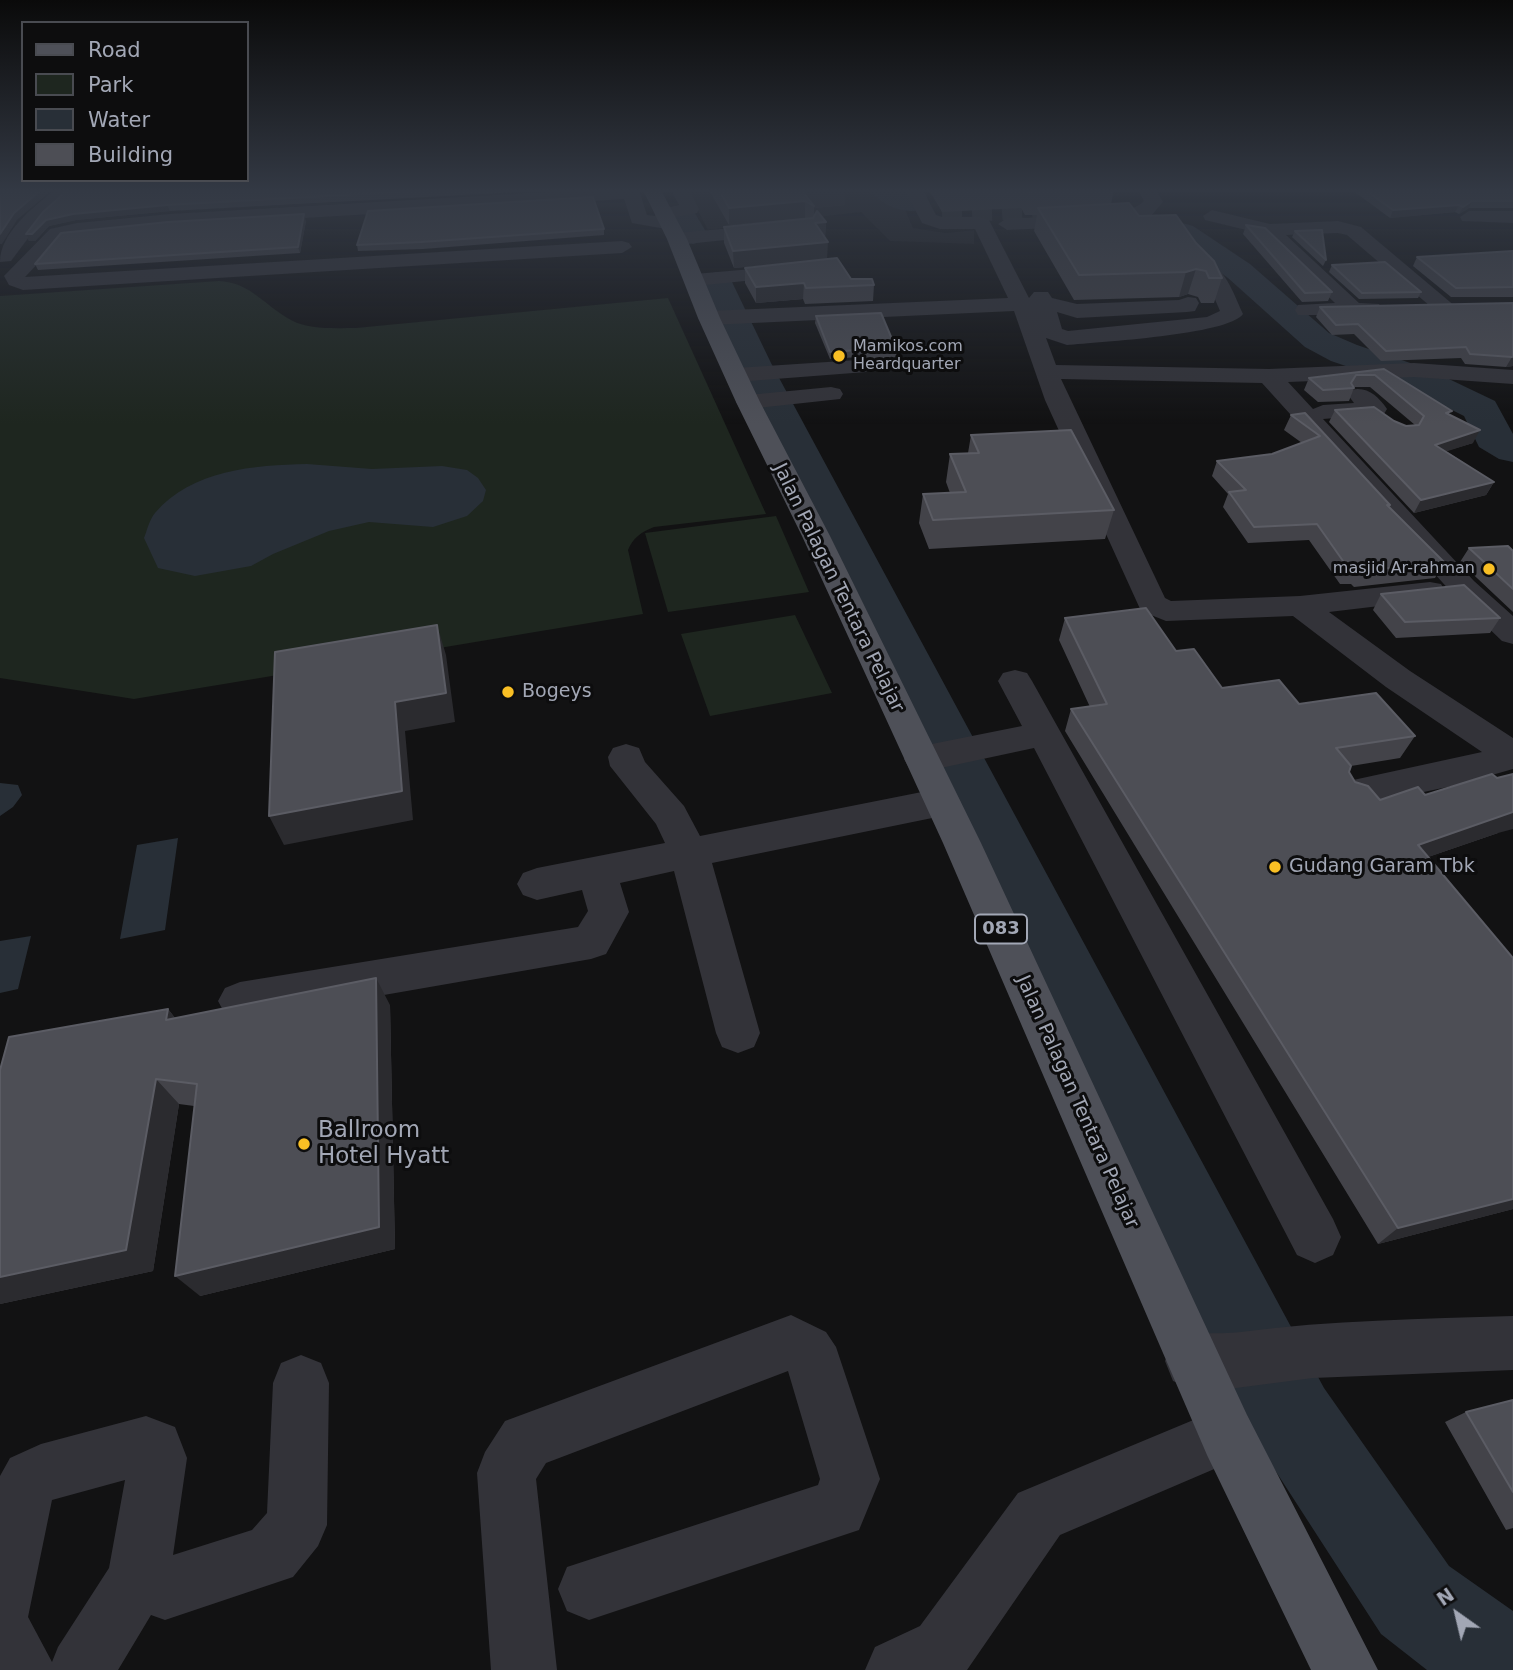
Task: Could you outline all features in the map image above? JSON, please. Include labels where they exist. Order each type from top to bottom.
[{"type":"main road","name":"Jalan Palagan Tentara Pelajar","points":[[689,268],[722,317],[748,388],[816,536],[944,754],[942,802],[1214,1360],[1227,1435],[1345,1670]]},
{"type":"street","points":[[22,268],[14,276],[16,281],[23,284],[208,268]]},
{"type":"street","points":[[1003,268],[1021,304],[1046,372],[1152,604],[1166,611],[1300,606],[1463,587]]},
{"type":"street","points":[[1033,279],[1045,304],[1052,333],[1067,338],[1211,323],[1232,314],[1217,280],[1203,268]]},
{"type":"street","points":[[1310,268],[1353,309]]},
{"type":"street","points":[[1398,268],[1445,307]]},
{"type":"street","points":[[695,280],[814,269]]},
{"type":"street","points":[[722,317],[1021,304],[1045,304],[1077,312],[1187,306],[1188,303]]},
{"type":"street","points":[[1419,307],[1472,306]]},
{"type":"street","points":[[1306,310],[1393,308]]},
{"type":"street","points":[[748,388],[814,371],[858,367]]},
{"type":"street","points":[[1046,372],[1269,376],[1414,370],[1513,377]]},
{"type":"street","points":[[1269,376],[1463,587],[1513,634]]},
{"type":"street","points":[[748,388],[791,398],[855,392]]},
{"type":"street","points":[[1304,413],[1377,409]]},
{"type":"street","points":[[1300,606],[1398,679],[1513,756]]},
{"type":"street","points":[[1014,681],[1315,1237]]},
{"type":"street","points":[[944,754],[1044,734]]},
{"type":"street","points":[[1357,793],[1457,772],[1513,756]]},
{"type":"street","points":[[625,757],[628,765],[671,816],[689,852],[738,1033]]},
{"type":"street","points":[[537,884],[942,802]]},
{"type":"street","points":[[240,1002],[591,942],[609,912],[596,870]]},
{"type":"street","points":[[524,1670],[506,1473],[526,1442],[791,1342],[807,1351],[816,1367],[850,1479],[838,1509],[589,1589]]},
{"type":"street","points":[[1214,1360],[1313,1350],[1513,1343]]},
{"type":"street","points":[[138,1579],[165,1589],[271,1555],[297,1525],[301,1383]]},
{"type":"street","points":[[898,1670],[943,1649],[1039,1514],[1227,1435]]},
{"type":"street","points":[[0,1609],[24,1490],[32,1479],[41,1474],[146,1445],[154,1448],[158,1458],[138,1579],[81,1670]]},
{"type":"street","points":[[0,1630],[22,1670]]},
{"type":"green space","points":[[230,282],[249,290],[298,323],[331,328],[356,328],[668,298],[766,514],[654,527],[638,536],[628,550],[643,614],[134,699],[0,678],[0,296]]},
{"type":"green space","points":[[776,516],[809,592],[668,612],[645,533]]},
{"type":"green space","points":[[795,615],[832,693],[710,716],[681,634]]},
{"type":"water","points":[[307,464],[372,469],[442,466],[467,470],[478,478],[486,490],[483,501],[467,516],[433,527],[369,522],[329,531],[251,566],[195,576],[158,568],[144,538],[153,516],[187,487],[205,479],[245,469]]},
{"type":"water","points":[[0,783],[18,785],[22,795],[13,807],[0,816]]},
{"type":"water","points":[[178,838],[165,930],[120,939],[137,845]]},
{"type":"water","points":[[31,936],[18,989],[0,993],[0,941]]},
{"type":"building","points":[[745,268],[844,268],[851,279],[872,279],[874,285],[806,288],[804,283],[756,287]]},
{"type":"building","points":[[1075,268],[1217,268],[1222,278],[1209,278],[1206,271],[1196,269],[1186,272],[1079,275]]},
{"type":"building","points":[[1283,268],[1307,268],[1332,292],[1305,293]]},
{"type":"building","points":[[1335,268],[1392,268],[1421,292],[1362,293]]},
{"type":"building","points":[[1431,268],[1513,268],[1513,287],[1456,288]]},
{"type":"building","points":[[1513,303],[1512,357],[1470,354],[1466,347],[1386,351],[1358,324],[1336,325],[1320,307]]},
{"type":"building","points":[[881,313],[897,351],[830,352],[816,316]]},
{"type":"building","points":[[1384,369],[1452,411],[1446,413],[1480,430],[1435,445],[1494,482],[1421,500],[1335,410],[1374,407],[1406,426],[1419,425],[1424,416],[1375,375],[1356,375],[1351,383],[1354,388],[1323,390],[1309,378]]},
{"type":"building","points":[[1305,413],[1390,505],[1387,505],[1444,562],[1362,571],[1359,568],[1348,568],[1317,524],[1254,527],[1229,492],[1246,490],[1217,461],[1272,454],[1320,436],[1291,415]]},
{"type":"building","points":[[1071,430],[1114,510],[933,520],[923,494],[966,492],[950,454],[979,453],[971,435]]},
{"type":"building","points":[[1508,546],[1513,551],[1513,589],[1469,548]]},
{"type":"building","points":[[1464,585],[1500,618],[1405,622],[1381,594]]},
{"type":"building","name":"Gudang Garam Tbk","points":[[1146,608],[1176,651],[1194,649],[1222,688],[1279,680],[1299,704],[1376,693],[1415,736],[1336,748],[1351,766],[1349,772],[1355,782],[1368,786],[1380,800],[1418,787],[1425,795],[1492,774],[1497,778],[1513,774],[1513,812],[1418,845],[1513,958],[1513,1199],[1398,1228],[1071,709],[1107,704],[1065,618]]},
{"type":"building","points":[[437,625],[446,693],[395,702],[402,791],[269,816],[275,652]]},
{"type":"building","points":[[376,978],[379,1227],[175,1276],[197,1084],[156,1079],[126,1250],[0,1277],[0,1070],[9,1037],[168,1009],[166,1020]]},
{"type":"building","points":[[1513,1400],[1513,1492],[1466,1412]]},
{"type":"waterway","points":[[1235,268],[1317,340],[1344,353],[1415,377],[1481,409],[1493,439],[1513,450]]},
{"type":"waterway","points":[[716,282],[753,363],[1293,1419],[1415,1600],[1510,1670]]},
{"type":"place","name":"Mamikos.com Heardquarter","points":[[839,356]]},
{"type":"place","name":"masjid Ar-rahman","points":[[1489,569]]},
{"type":"place","name":"Bogeys","points":[[508,692]]},
{"type":"place","name":"Gudang Garam Tbk","points":[[1275,867]]},
{"type":"place","name":"Ballroom Hotel Hyatt","points":[[304,1144]]}]
